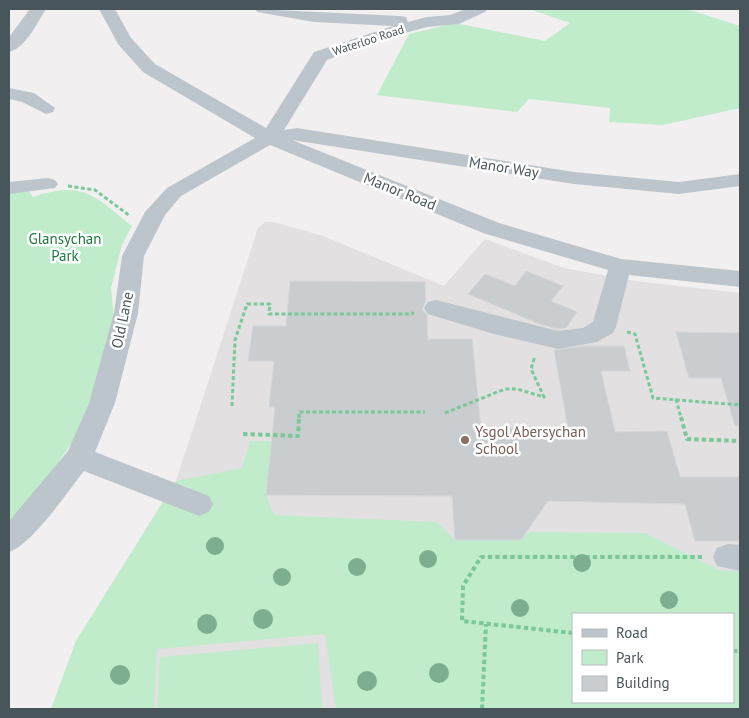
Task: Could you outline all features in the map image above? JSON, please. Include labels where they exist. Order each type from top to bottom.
[{"type":"street","points":[[9,47],[22,33],[38,9]]},
{"type":"street","name":"Manor Road","points":[[107,9],[124,40],[149,68],[269,138],[491,228],[620,266],[740,279]]},
{"type":"street","points":[[263,9],[279,13],[341,19],[427,22]]},
{"type":"street","name":"Waterloo Road","points":[[269,138],[320,56],[380,34],[427,22],[453,20],[479,9]]},
{"type":"street","points":[[9,94],[27,97],[46,108]]},
{"type":"street","name":"Manor Way","points":[[269,138],[297,134],[574,178],[679,188],[740,180]]},
{"type":"street","name":"Old Lane","points":[[9,539],[20,529],[79,458],[102,403],[126,313],[133,256],[156,212],[174,192],[269,138]]},
{"type":"street","points":[[9,188],[48,184]]},
{"type":"street","points":[[436,308],[558,340],[588,336],[604,327],[620,266]]},
{"type":"street","points":[[79,458],[199,504]]},
{"type":"path","points":[[48,184],[95,190],[147,229]]},
{"type":"path","points":[[232,406],[234,340],[247,304],[270,304],[269,314],[412,314],[413,308],[436,308]]},
{"type":"path","points":[[604,327],[635,334],[654,398],[740,405]]},
{"type":"path","points":[[445,413],[456,411],[499,390],[516,388],[532,396],[544,397],[531,369],[541,336]]},
{"type":"path","points":[[676,400],[687,439],[740,441]]},
{"type":"path","points":[[243,434],[298,436],[300,412],[425,412]]},
{"type":"path","points":[[572,633],[462,621],[463,586],[481,557],[734,558]]},
{"type":"path","points":[[482,709],[486,624]]},
{"type":"shaded area","name":"Ysgol Abersychan School","points":[[265,222],[274,222],[323,236],[444,286],[485,239],[564,268],[636,281],[740,293],[740,709],[51,709],[76,641],[176,481],[258,228]]},
{"type":"green space","points":[[529,9],[687,9],[740,26],[740,108],[663,125],[609,122],[610,108],[529,99],[517,112],[377,95],[409,34],[455,23],[545,41],[570,23]]},
{"type":"green space","name":"Glansychan Park","points":[[27,189],[33,197],[65,190],[87,194],[108,206],[132,226],[122,245],[111,288],[115,327],[99,378],[73,441],[35,496],[9,520],[9,191]]},
{"type":"green space","points":[[250,441],[272,441],[266,495],[274,515],[437,522],[455,540],[521,540],[529,532],[645,533],[719,570],[740,571],[740,709],[336,709],[325,634],[157,649],[154,709],[51,709],[76,641],[176,481],[242,468]]},
{"type":"green space","points":[[318,643],[322,709],[157,709],[160,657]]},
{"type":"building","points":[[526,271],[563,286],[551,301],[577,312],[566,328],[558,329],[542,325],[468,294],[485,274],[515,286]]},
{"type":"building","points":[[290,281],[425,282],[426,301],[422,309],[427,315],[428,341],[430,339],[472,339],[481,428],[568,428],[554,350],[584,346],[624,346],[630,371],[601,371],[615,432],[667,431],[680,477],[740,477],[740,541],[695,541],[685,504],[548,501],[521,540],[455,540],[452,496],[266,495],[275,407],[269,407],[274,361],[248,361],[253,326],[286,326]]},
{"type":"building","points":[[676,332],[740,333],[740,425],[735,426],[721,378],[689,378]]},
{"type":"place","name":"Ysgol Abersychan School","points":[[465,440]]}]
